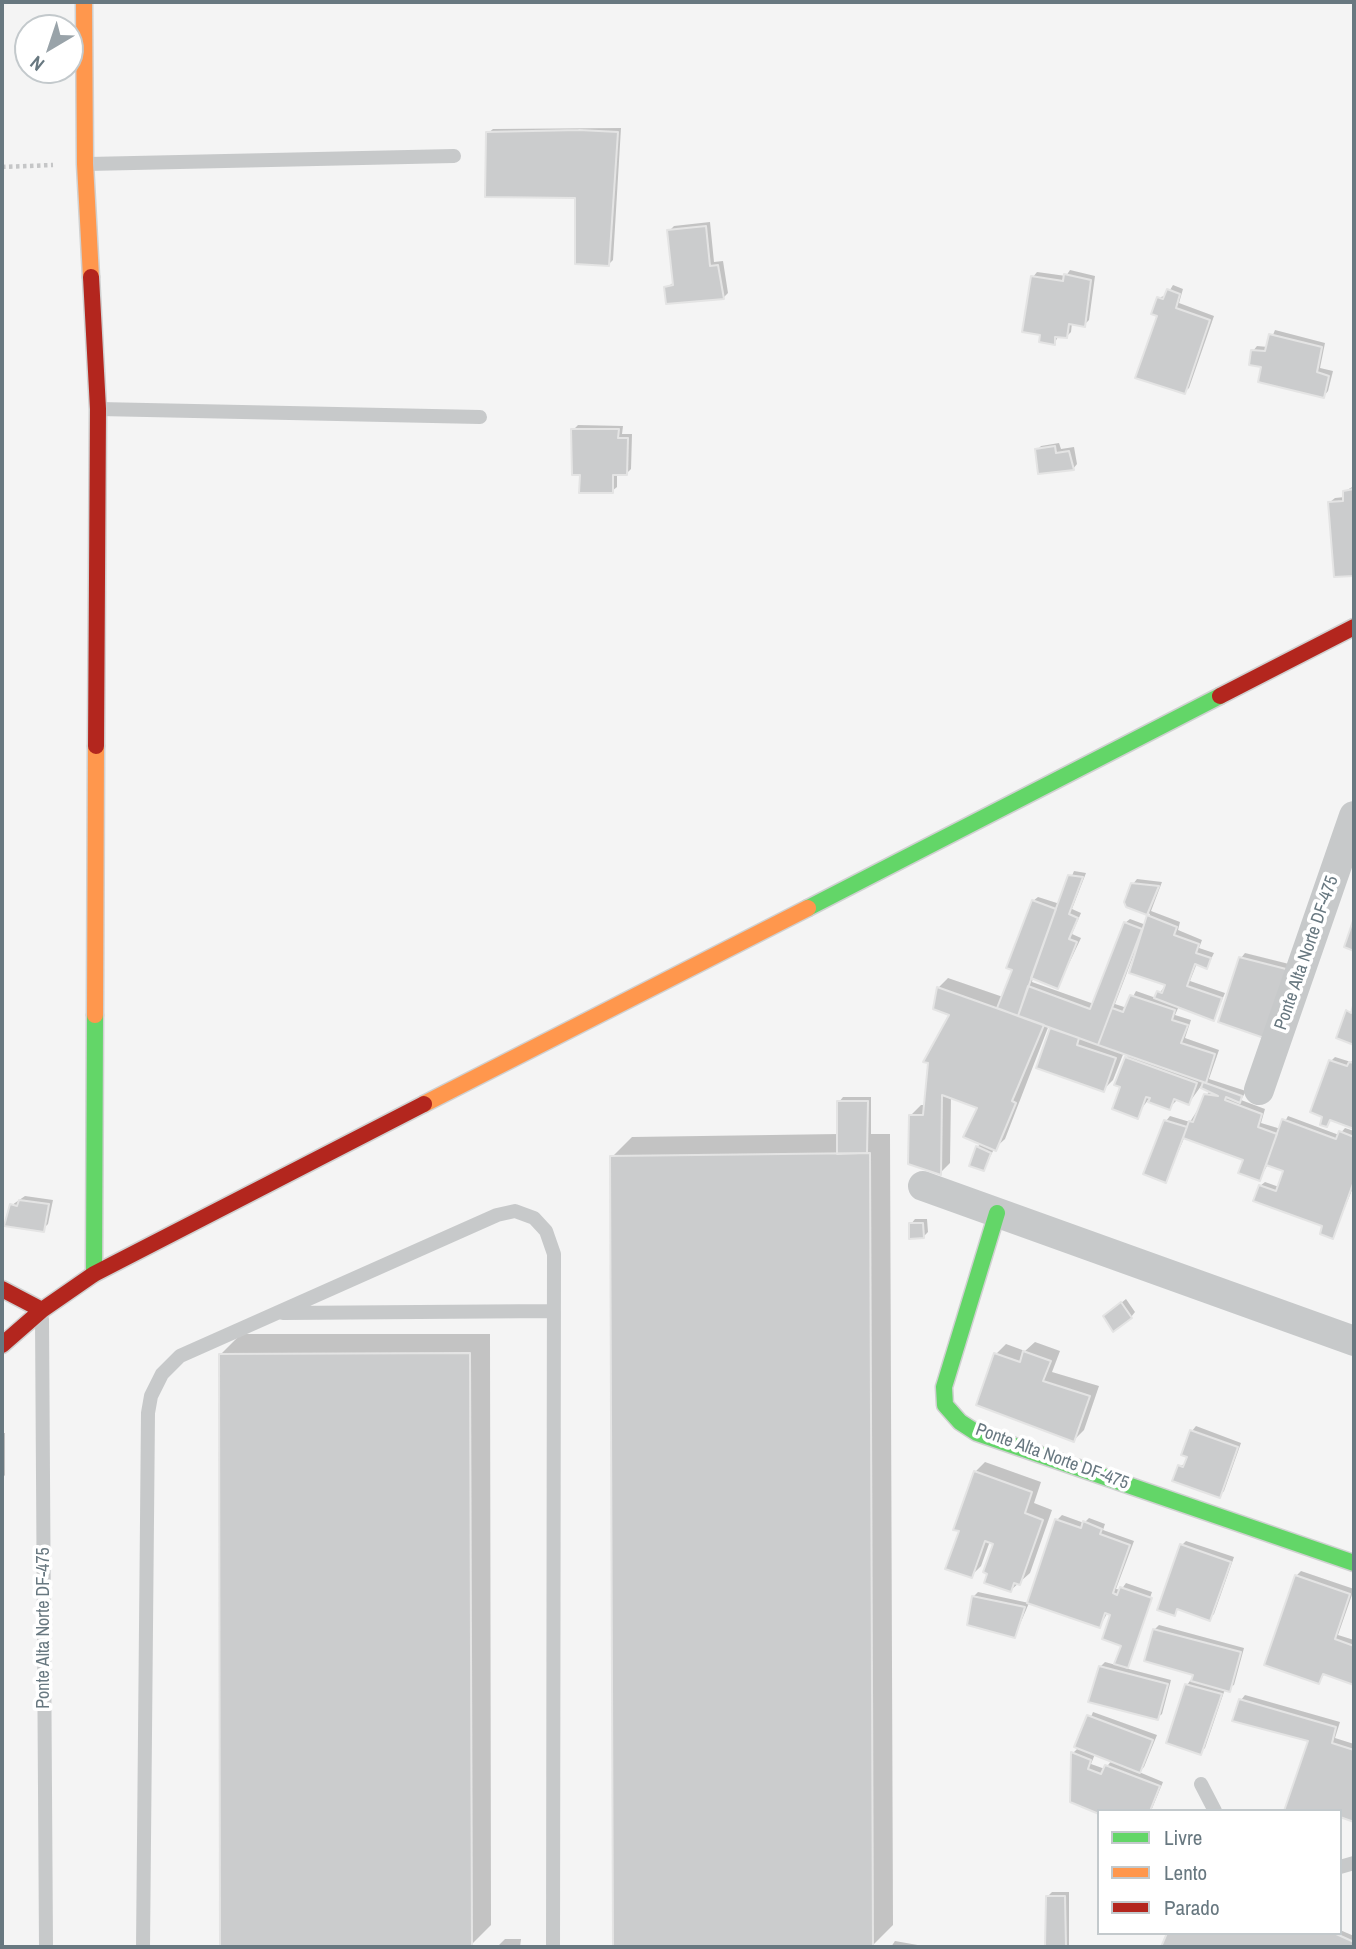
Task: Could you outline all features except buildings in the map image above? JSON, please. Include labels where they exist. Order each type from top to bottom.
[{"type":"street","points":[[84,2],[85,164],[98,409],[94,1274]]},
{"type":"street","points":[[2,1345],[41,1310],[94,1274],[1354,627]]},
{"type":"street","name":"Ponte Alta Norte DF-475","points":[[1259,1090],[1354,816]]},
{"type":"street","points":[[922,1186],[1354,1341]]},
{"type":"street","name":"Ponte Alta Norte DF-475","points":[[997,1213],[944,1387],[945,1405],[960,1422],[977,1433],[1354,1563]]},
{"type":"street","points":[[2,1289],[41,1310]]},
{"type":"lane","points":[[85,164],[454,156]]},
{"type":"lane","points":[[98,409],[481,417]]},
{"type":"lane","points":[[143,1947],[148,1413],[151,1396],[162,1374],[180,1356],[496,1215],[515,1211],[534,1218],[546,1231],[554,1254],[553,1947]]},
{"type":"lane","name":"Ponte Alta Norte DF-475","points":[[41,1310],[46,1947]]},
{"type":"lane","points":[[275,1313],[554,1311]]},
{"type":"lane","points":[[1201,1784],[1214,1809]]},
{"type":"path","points":[[2,167],[85,164]]},
{"type":"traffic: fast","points":[[808,908],[1220,696]]},
{"type":"traffic: fast","points":[[94,1274],[95,1015]]},
{"type":"traffic: fast","points":[[997,1213],[944,1387],[945,1405],[960,1422],[977,1433],[1354,1563]]},
{"type":"traffic: slow","points":[[84,2],[85,164],[91,277]]},
{"type":"traffic: slow","points":[[95,1015],[96,746]]},
{"type":"traffic: slow","points":[[424,1104],[808,908]]},
{"type":"traffic: jam","points":[[91,277],[98,409],[96,746]]},
{"type":"traffic: jam","points":[[1220,696],[1354,627]]},
{"type":"traffic: jam","points":[[2,1345],[42,1310],[94,1274],[424,1104]]},
{"type":"traffic: jam","points":[[2,1289],[42,1310]]}]
